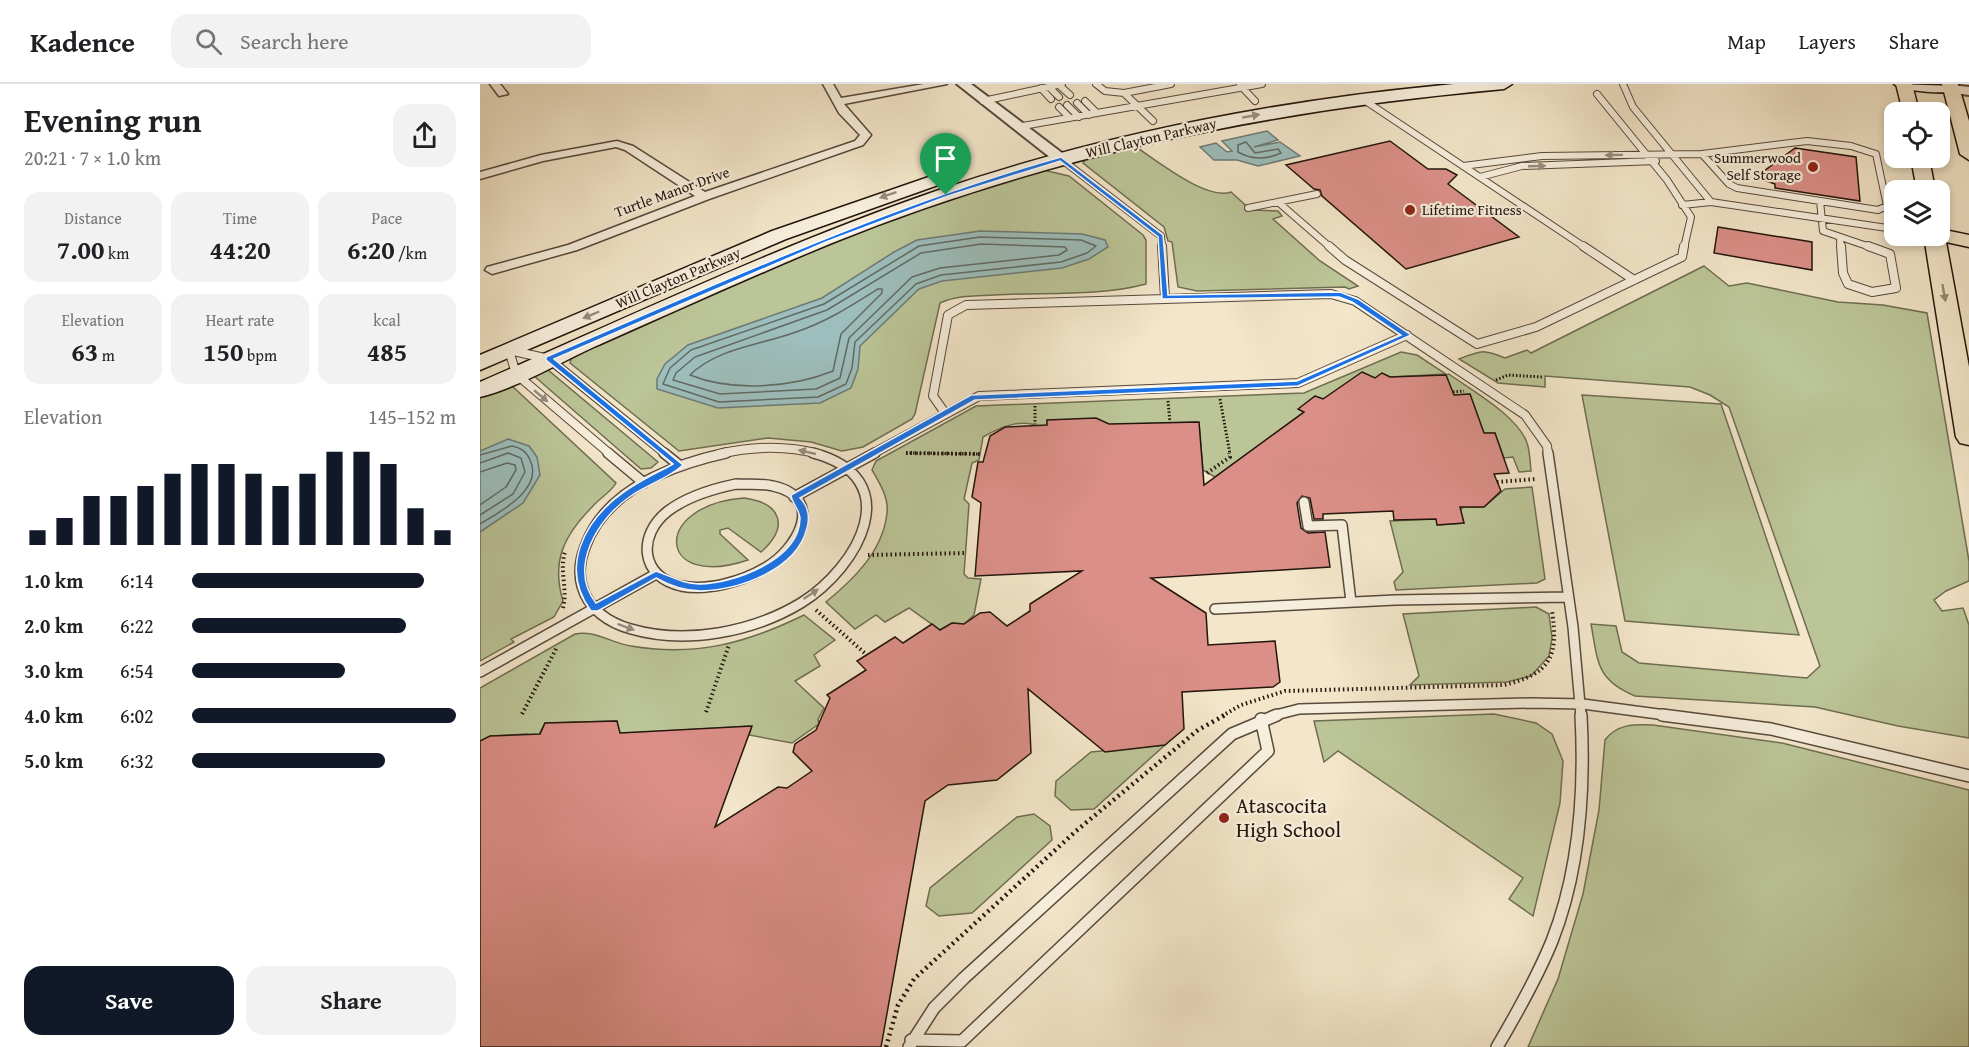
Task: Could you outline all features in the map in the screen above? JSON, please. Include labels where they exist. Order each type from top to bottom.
[{"type":"main road","name":"Will Clayton Parkway","points":[[480,363],[830,215],[1044,146],[1255,100],[1364,91],[1504,84]]},
{"type":"main road","points":[[1908,102],[1904,84],[1957,88],[1969,154]]},
{"type":"main road","name":"Will Clayton Parkway","points":[[480,390],[888,215],[1061,159],[1364,91]]},
{"type":"main road","points":[[1950,237],[1969,241]]},
{"type":"main road","points":[[1936,246],[1969,437]]},
{"type":"street","points":[[495,84],[503,94]]},
{"type":"street","points":[[832,94],[894,84]]},
{"type":"street","points":[[832,94],[942,84]]},
{"type":"street","points":[[963,84],[1061,159]]},
{"type":"street","name":"Turtle Manor Drive","points":[[492,270],[530,263],[557,254],[704,197],[848,148],[863,140],[866,135],[832,94]]},
{"type":"street","points":[[480,176],[541,158],[609,143],[629,148],[704,197]]},
{"type":"lane","points":[[983,101],[1061,84],[1070,95]]},
{"type":"lane","points":[[1067,84],[1077,94]]},
{"type":"lane","points":[[1096,84],[1105,91],[1124,93],[1171,84]]},
{"type":"lane","points":[[1017,127],[1046,119],[1079,117],[1241,85],[1262,84]]},
{"type":"lane","points":[[1623,84],[1633,107],[1711,202]]},
{"type":"lane","points":[[1241,85],[1255,100]]},
{"type":"lane","points":[[1049,87],[1059,97]]},
{"type":"lane","points":[[1041,88],[1051,99]]},
{"type":"lane","points":[[1364,91],[1463,166],[1634,280]]},
{"type":"lane","points":[[1124,93],[1153,121]]},
{"type":"lane","points":[[1278,202],[1345,260],[1477,344],[1536,327],[1682,257],[1691,217],[1646,154],[1597,94]]},
{"type":"lane","points":[[1085,101],[1097,113]]},
{"type":"lane","points":[[1077,103],[1089,115]]},
{"type":"lane","points":[[1067,105],[1079,117]]},
{"type":"lane","points":[[1059,107],[1070,118]]},
{"type":"lane","points":[[1463,166],[1509,158],[1702,154],[1807,141],[1864,149],[1876,154],[1887,206],[1878,210],[1737,188],[1730,184],[1702,154]]},
{"type":"lane","points":[[1480,177],[1522,166],[1652,162],[1673,156]]},
{"type":"lane","points":[[1061,159],[1161,236],[1165,298]]},
{"type":"lane","points":[[1248,208],[1317,194]]},
{"type":"lane","points":[[1820,201],[1823,231],[1840,240],[1872,246],[1890,254],[1896,288],[1882,293],[1866,292],[1848,284],[1843,273],[1840,240]]},
{"type":"lane","points":[[1682,205],[1711,202],[1884,228]]},
{"type":"lane","points":[[945,413],[933,396],[948,315],[958,308],[976,303],[1340,295],[1355,301],[1516,409],[1541,434],[1547,446],[1583,704],[1583,795],[1578,840],[1558,923],[1533,982],[1497,1047]]},
{"type":"lane","points":[[794,497],[979,396],[1298,383],[1407,335]]},
{"type":"lane","points":[[644,483],[516,374],[509,350],[549,359],[679,465]]},
{"type":"lane","points":[[785,447],[829,458],[846,468],[865,493],[869,508],[861,542],[835,576],[792,607],[738,628],[681,636],[630,629],[610,620],[595,609],[585,596],[580,582],[582,553],[588,537],[604,515],[644,483],[679,465],[733,450],[785,447]]},
{"type":"lane","points":[[748,484],[779,488],[800,503],[805,519],[801,536],[788,553],[767,569],[727,584],[699,587],[674,584],[656,574],[647,561],[646,545],[649,536],[668,512],[688,499],[724,486],[748,484]]},
{"type":"lane","points":[[1304,502],[1308,526],[1342,525],[1351,602]]},
{"type":"lane","points":[[480,672],[656,574]]},
{"type":"lane","points":[[1215,609],[1351,602],[1568,597]]},
{"type":"lane","points":[[910,1044],[934,1008],[973,970],[1232,734],[1261,719],[1299,709],[1583,704],[1771,729],[1969,776]]},
{"type":"lane","points":[[910,1044],[962,1041],[1268,751],[1261,719]]},
{"type":"path","points":[[1207,473],[1230,457],[1220,395]]},
{"type":"path","points":[[1209,396],[1230,395]]},
{"type":"path","points":[[1170,423],[1167,397],[1178,397]]},
{"type":"path","points":[[897,452],[980,454]]},
{"type":"path","points":[[1535,470],[1536,485]]},
{"type":"path","points":[[1497,482],[1536,479]]},
{"type":"path","points":[[558,615],[566,600],[560,576],[563,557],[568,545]]},
{"type":"path","points":[[862,563],[873,545]]},
{"type":"path","points":[[868,555],[966,553]]},
{"type":"path","points":[[886,1047],[898,1005],[914,979],[1076,831],[1198,730],[1241,705],[1285,691],[1504,686],[1530,680],[1547,666],[1555,651],[1549,597]]},
{"type":"path","points":[[819,603],[813,607],[867,655]]},
{"type":"path","points":[[522,714],[562,639],[554,643]]},
{"type":"path","points":[[706,712],[730,641],[722,642]]},
{"type":"green space","points":[[1133,145],[1195,185],[1221,193],[1231,192],[1251,210],[1278,211],[1282,216],[1273,219],[1320,261],[1358,286],[1349,289],[1345,287],[1197,291],[1178,287],[1172,242],[1168,241],[1164,227],[1083,163],[1086,158]]},
{"type":"green space","points":[[1043,170],[1069,176],[1143,235],[1146,240],[1146,284],[1109,291],[966,296],[940,303],[915,414],[912,419],[863,447],[842,451],[811,442],[768,438],[679,451],[570,363],[572,355],[815,248],[935,204]]},
{"type":"green space","points":[[1704,266],[1729,286],[1747,283],[1838,302],[1883,305],[1927,313],[1969,561],[1969,581],[1946,591],[1934,600],[1942,611],[1963,608],[1969,625],[1969,738],[1898,726],[1815,707],[1635,696],[1613,683],[1601,668],[1591,624],[1616,626],[1622,652],[1639,663],[1807,678],[1820,666],[1729,407],[1710,395],[1690,387],[1545,376],[1545,387],[1498,383],[1459,359],[1482,352],[1505,358],[1527,350],[1531,353]]},
{"type":"green space","points":[[1401,352],[1417,355],[1446,374],[1390,377],[1382,373],[1323,399],[1315,396],[1299,409],[1304,412],[1215,477],[1203,470],[1199,424],[1196,422],[1102,425],[1047,420],[1046,430],[1022,423],[998,429],[983,437],[979,460],[972,463],[964,499],[969,504],[964,574],[968,578],[981,579],[974,615],[964,624],[952,623],[940,630],[909,608],[885,622],[876,615],[855,629],[826,602],[857,574],[880,540],[887,507],[883,490],[872,470],[876,461],[976,406],[1304,393]]},
{"type":"green space","points":[[548,370],[658,462],[651,468],[641,469],[534,376]]},
{"type":"green space","points":[[1449,374],[1493,404],[1514,423],[1527,443],[1531,471],[1519,472],[1513,457],[1504,458],[1495,433],[1484,433],[1470,394],[1453,395],[1446,375]]},
{"type":"green space","points":[[511,385],[616,483],[574,527],[568,538],[563,549],[559,573],[563,601],[554,617],[511,639],[514,642],[480,661],[480,396]]},
{"type":"green space","points":[[1582,395],[1721,404],[1799,635],[1625,621]]},
{"type":"green space","points":[[1532,487],[1545,579],[1537,583],[1396,590],[1394,582],[1403,572],[1390,521],[1436,519],[1438,525],[1464,523],[1460,510],[1464,507],[1484,507],[1505,489]]},
{"type":"green space","points":[[744,498],[766,505],[777,517],[776,533],[761,552],[728,528],[720,530],[720,534],[748,560],[718,567],[695,564],[682,556],[677,543],[680,529],[692,515],[714,504]]},
{"type":"green space","points":[[1536,607],[1549,614],[1552,638],[1549,656],[1531,676],[1507,682],[1410,685],[1419,676],[1403,614]]},
{"type":"green space","points":[[804,615],[835,640],[814,655],[820,666],[795,681],[824,708],[818,719],[819,724],[792,743],[749,735],[751,729],[749,726],[615,734],[616,721],[545,723],[534,744],[527,734],[490,736],[480,741],[480,688],[575,634],[596,635],[631,646],[677,650],[741,640]]},
{"type":"green space","points":[[1494,714],[1536,723],[1552,734],[1563,761],[1560,803],[1533,916],[1509,899],[1523,878],[1338,751],[1324,762],[1314,721]]},
{"type":"green space","points":[[1633,725],[1653,725],[1782,743],[1969,790],[1969,1047],[1528,1047],[1558,979],[1583,894],[1599,810],[1605,740],[1620,728]]},
{"type":"green space","points":[[1165,745],[1094,809],[1071,810],[1055,796],[1056,781],[1091,752]]},
{"type":"green space","points":[[1034,814],[1050,826],[1052,840],[972,913],[939,916],[926,906],[930,888],[1017,817]]},
{"type":"water","points":[[1267,131],[1278,140],[1254,147],[1280,142],[1300,156],[1258,166],[1237,160],[1214,160],[1200,147],[1216,143],[1227,152],[1232,151],[1222,141]]},
{"type":"water","points":[[980,231],[1082,234],[1105,240],[1108,247],[1089,259],[1062,268],[942,281],[919,289],[860,346],[858,369],[851,388],[820,403],[718,408],[657,389],[657,379],[665,364],[688,345],[822,298],[917,240]]},
{"type":"water","points":[[508,439],[529,446],[537,457],[540,475],[523,503],[480,532],[480,451]]},
{"type":"building","name":"Lifetime Fitness","points":[[1390,141],[1428,169],[1446,169],[1457,175],[1448,184],[1519,237],[1406,269],[1322,196],[1320,190],[1314,189],[1286,165]]},
{"type":"building","name":"Summerwood Self Storage","points":[[1795,148],[1856,157],[1860,201],[1775,188],[1775,184],[1756,177]]},
{"type":"building","points":[[1718,227],[1812,242],[1812,270],[1714,253]]},
{"type":"building","points":[[1362,372],[1375,378],[1382,373],[1390,377],[1446,375],[1454,395],[1470,394],[1484,433],[1495,433],[1509,473],[1494,474],[1501,491],[1484,507],[1460,507],[1464,523],[1437,525],[1436,519],[1394,520],[1393,511],[1323,514],[1323,519],[1314,519],[1310,498],[1302,496],[1297,503],[1301,528],[1308,533],[1325,532],[1330,567],[1151,578],[1206,613],[1208,645],[1275,641],[1280,682],[1273,687],[1182,692],[1184,729],[1165,745],[1105,752],[1028,689],[1031,753],[997,780],[948,785],[925,801],[881,1047],[480,1047],[480,741],[490,736],[540,734],[545,723],[617,721],[620,733],[752,726],[715,827],[778,787],[787,788],[812,771],[793,752],[795,744],[816,730],[830,698],[827,695],[866,670],[857,661],[895,637],[903,643],[932,624],[940,630],[952,623],[964,624],[980,613],[990,612],[1007,626],[1030,611],[1030,604],[1082,571],[975,576],[981,503],[972,497],[978,462],[983,462],[990,436],[1005,427],[1047,425],[1047,420],[1096,418],[1109,424],[1199,422],[1204,485],[1304,412],[1298,409],[1315,396],[1323,399]]},
{"type":"place","name":"Summerwood Self Storage","points":[[1813,167]]},
{"type":"place","name":"Lifetime Fitness","points":[[1410,210]]},
{"type":"place","name":"Atascocita High School","points":[[1224,818]]},
{"type":"route","points":[[1061,159],[1072,165],[1161,236],[1165,298],[1340,295],[1350,298],[1407,335],[1298,383],[974,397],[794,497],[800,503],[805,519],[801,536],[788,553],[767,569],[741,580],[712,587],[674,584],[656,574],[595,609],[585,596],[580,582],[579,568],[588,537],[598,522],[626,495],[661,473],[679,465],[549,359],[824,241],[946,195],[1061,159]]}]
